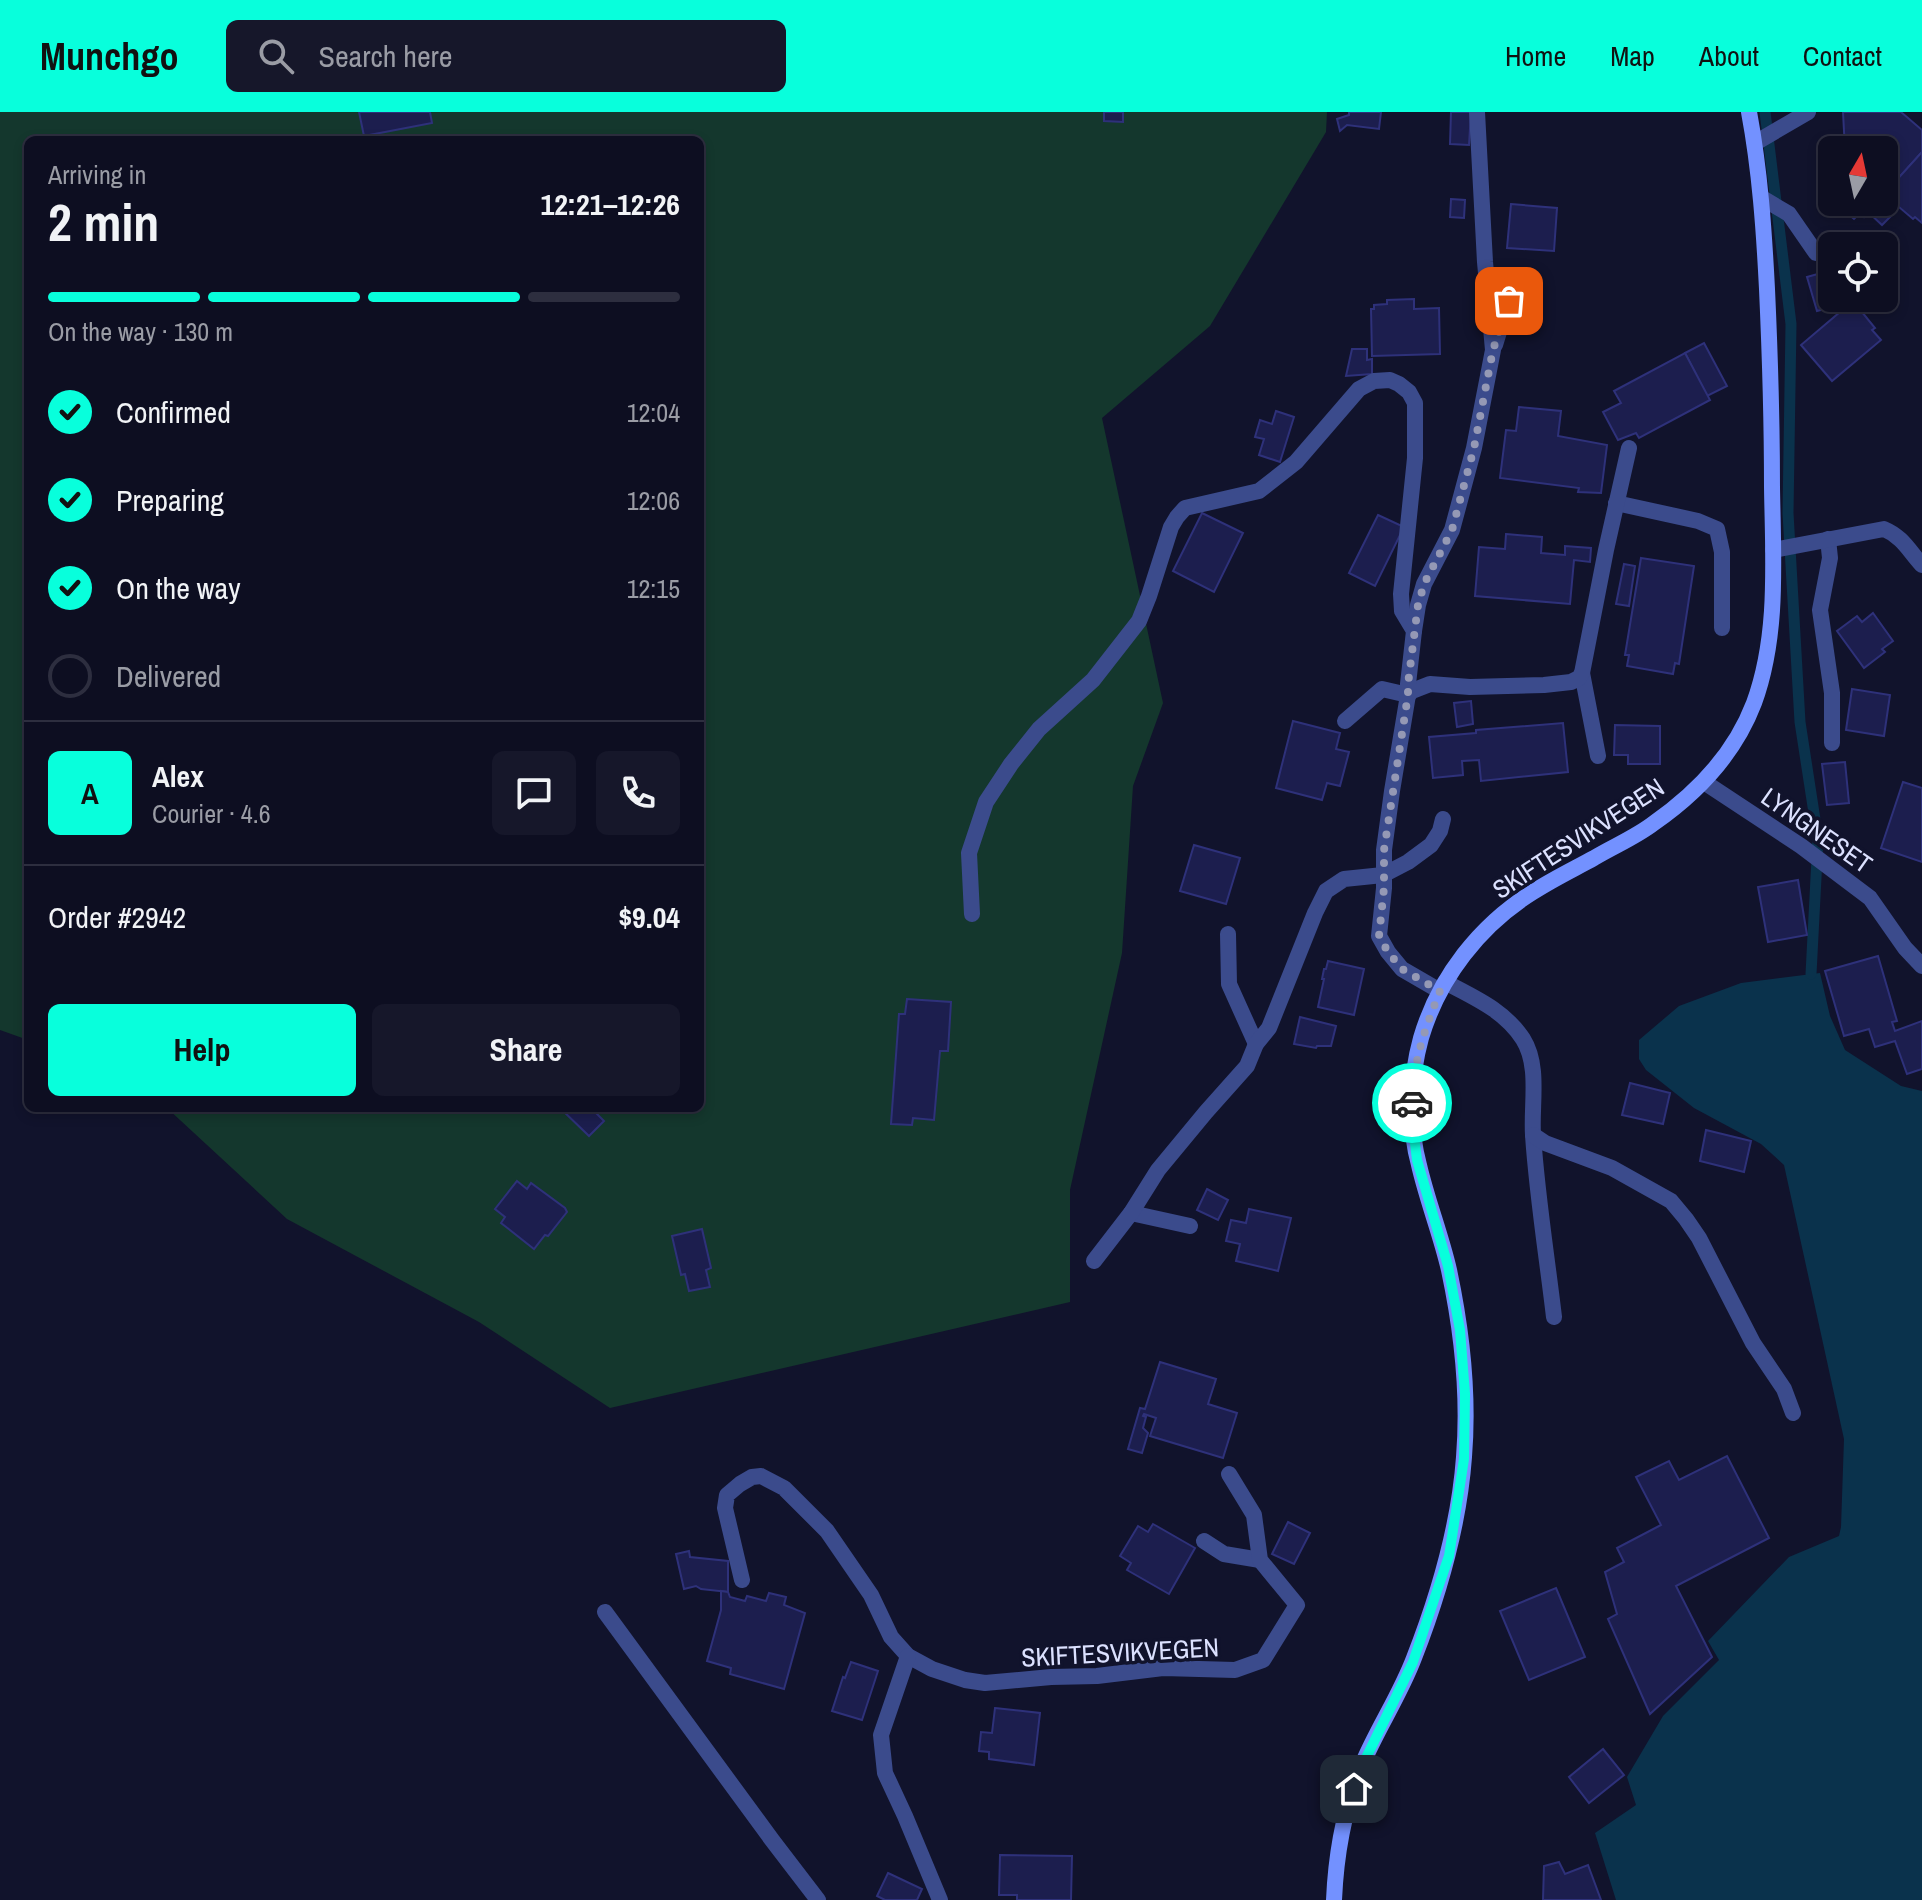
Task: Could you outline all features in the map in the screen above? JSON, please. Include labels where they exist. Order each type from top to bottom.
[{"type":"main road","name":"SKIFTESVIKVEGEN","points":[[1334,1900],[1335,1863],[1346,1813],[1362,1766],[1413,1662],[1449,1556],[1464,1459],[1465,1394],[1460,1330],[1448,1266],[1417,1160],[1412,1119],[1413,1078],[1421,1037],[1442,987],[1469,947],[1498,917],[1531,893],[1652,825],[1704,782],[1733,745],[1752,708],[1765,668],[1771,627],[1773,550],[1772,395],[1762,198],[1749,112]]},
{"type":"street","points":[[1477,112],[1493,350]]},
{"type":"street","points":[[1755,143],[1808,112]]},
{"type":"street","points":[[1762,198],[1789,214],[1816,253]]},
{"type":"street","points":[[1516,277],[1493,350],[1474,448],[1452,530],[1424,584],[1418,605],[1408,695],[1384,850],[1379,936],[1402,969],[1493,1007],[1511,1023],[1525,1042],[1532,1066],[1533,1135],[1554,1317]]},
{"type":"street","points":[[972,914],[969,853],[986,802],[1039,729],[1093,680],[1139,621],[1177,517],[1185,508],[1259,491],[1296,462],[1359,389],[1374,381],[1390,380],[1399,384],[1409,392],[1415,403],[1415,458],[1401,594],[1402,611],[1414,631]]},
{"type":"street","points":[[1408,695],[1430,684],[1470,687],[1544,685],[1579,678],[1629,448]]},
{"type":"street","points":[[1616,503],[1698,521],[1717,529],[1722,552],[1722,628]]},
{"type":"street","points":[[1773,550],[1884,529],[1905,542],[1922,565]]},
{"type":"street","points":[[1828,539],[1830,558],[1820,610],[1832,693],[1832,743]]},
{"type":"street","points":[[1582,673],[1598,756]]},
{"type":"street","points":[[1345,721],[1382,689],[1408,695]]},
{"type":"street","name":"LYNGNESET","points":[[1704,782],[1856,886],[1870,898],[1905,948],[1922,966]]},
{"type":"street","points":[[1094,1261],[1131,1213],[1158,1170],[1247,1066],[1256,1044],[1269,1028],[1326,891],[1344,879],[1383,875],[1408,862],[1431,845],[1443,819]]},
{"type":"street","points":[[1228,934],[1229,984],[1256,1044]]},
{"type":"street","points":[[1533,1135],[1545,1143],[1612,1168],[1671,1201],[1699,1238],[1753,1343],[1784,1389],[1793,1413]]},
{"type":"street","points":[[1131,1213],[1190,1226]]},
{"type":"street","points":[[1204,1541],[1224,1554],[1260,1560],[1254,1515],[1229,1474]]},
{"type":"street","name":"SKIFTESVIKVEGEN","points":[[742,1580],[725,1508],[727,1495],[752,1477],[761,1476],[784,1488],[827,1531],[871,1595],[891,1637],[908,1656],[932,1669],[985,1683],[1097,1676],[1163,1668],[1235,1670],[1263,1660],[1297,1605],[1260,1560]]},
{"type":"street","points":[[605,1612],[818,1900]]},
{"type":"street","points":[[908,1656],[881,1735],[885,1773],[940,1900]]},
{"type":"green space","points":[[0,112],[1327,112],[1326,132],[1210,326],[1102,418],[1163,703],[1133,786],[1122,953],[1070,1190],[1070,1302],[610,1408],[479,1322],[287,1219],[171,1112],[704,1112],[704,136],[24,136],[24,1039],[0,1030]]},
{"type":"water","points":[[1820,973],[1830,1016],[1845,1050],[1901,1086],[1922,1091],[1922,1900],[1616,1900],[1595,1833],[1636,1805],[1627,1777],[1663,1716],[1719,1660],[1708,1641],[1789,1557],[1839,1536],[1844,1439],[1784,1165],[1761,1144],[1694,1108],[1646,1070],[1639,1059],[1639,1040],[1679,1006],[1741,983]]},
{"type":"building","points":[[359,112],[430,112],[432,123],[364,136]]},
{"type":"building","points":[[1104,112],[1123,112],[1123,122],[1104,121]]},
{"type":"building","points":[[1349,112],[1381,112],[1379,129],[1347,125],[1340,131],[1337,119],[1349,115]]},
{"type":"building","points":[[1451,112],[1471,112],[1469,145],[1450,144]]},
{"type":"building","points":[[1843,112],[1901,112],[1922,130],[1922,152],[1898,179],[1898,136],[1844,136]]},
{"type":"building","points":[[1922,152],[1922,223],[1898,206],[1898,179]]},
{"type":"building","points":[[1451,199],[1465,200],[1464,218],[1450,217]]},
{"type":"building","points":[[1511,204],[1557,208],[1554,251],[1507,248]]},
{"type":"building","points":[[1872,216],[1891,216],[1882,225]]},
{"type":"building","points":[[1818,274],[1818,311],[1817,311],[1807,277]]},
{"type":"building","points":[[1414,299],[1414,309],[1439,308],[1440,354],[1372,356],[1371,309],[1374,305],[1387,304],[1387,300]]},
{"type":"building","points":[[1840,312],[1862,312],[1881,340],[1832,381],[1801,345]]},
{"type":"building","points":[[1704,343],[1727,386],[1707,396],[1685,353]]},
{"type":"building","points":[[1352,349],[1367,349],[1367,360],[1372,359],[1372,374],[1346,376]]},
{"type":"building","points":[[1685,353],[1710,400],[1639,438],[1636,433],[1618,440],[1603,412],[1621,403],[1614,391]]},
{"type":"building","points":[[1519,407],[1561,411],[1558,436],[1607,445],[1601,493],[1500,478],[1506,430],[1516,431]]},
{"type":"building","points":[[1276,411],[1294,417],[1280,462],[1259,455],[1264,439],[1255,437],[1260,420],[1272,424]]},
{"type":"building","points":[[1202,513],[1243,533],[1214,592],[1173,571]]},
{"type":"building","points":[[1378,515],[1404,527],[1375,586],[1349,573]]},
{"type":"building","points":[[1506,534],[1542,537],[1541,553],[1565,555],[1565,546],[1591,548],[1590,562],[1574,560],[1570,604],[1475,596],[1479,547],[1505,549]]},
{"type":"building","points":[[1641,558],[1694,566],[1679,664],[1675,663],[1673,674],[1627,666],[1629,655],[1625,655]]},
{"type":"building","points":[[1624,564],[1635,566],[1629,606],[1616,604]]},
{"type":"building","points":[[1873,613],[1893,641],[1882,649],[1885,652],[1864,668],[1837,631],[1857,616],[1862,622]]},
{"type":"building","points":[[1852,689],[1890,695],[1884,736],[1846,730]]},
{"type":"building","points":[[1471,701],[1473,724],[1457,727],[1454,703]]},
{"type":"building","points":[[1293,721],[1340,733],[1336,749],[1349,752],[1340,786],[1327,783],[1322,800],[1276,788]]},
{"type":"building","points":[[1563,723],[1568,772],[1481,781],[1479,760],[1462,761],[1463,775],[1433,778],[1429,737]]},
{"type":"building","points":[[1615,725],[1660,726],[1660,764],[1628,764],[1628,755],[1614,755]]},
{"type":"building","points":[[1845,762],[1849,803],[1827,805],[1822,764]]},
{"type":"building","points":[[1903,782],[1922,788],[1922,862],[1881,848]]},
{"type":"building","points":[[1194,845],[1240,858],[1226,904],[1180,891]]},
{"type":"building","points":[[1798,880],[1807,935],[1768,942],[1758,887]]},
{"type":"building","points":[[1878,956],[1897,1021],[1892,1022],[1895,1031],[1922,1021],[1922,1069],[1907,1074],[1895,1041],[1875,1047],[1869,1029],[1844,1036],[1825,971]]},
{"type":"building","points":[[1328,961],[1364,969],[1354,1015],[1318,1007]]},
{"type":"building","points":[[907,999],[951,1002],[948,1051],[940,1051],[934,1120],[913,1118],[912,1125],[891,1124],[899,1014],[905,1014]]},
{"type":"building","points":[[1300,1017],[1336,1026],[1331,1046],[1316,1048],[1294,1044]]},
{"type":"building","points":[[1630,1083],[1670,1093],[1663,1124],[1622,1115]]},
{"type":"building","points":[[564,1112],[595,1112],[604,1121],[589,1136]]},
{"type":"building","points":[[1706,1130],[1751,1141],[1744,1172],[1700,1161]]},
{"type":"building","points":[[517,1181],[527,1189],[531,1183],[567,1212],[534,1249],[501,1223],[505,1217],[495,1209]]},
{"type":"building","points":[[1207,1189],[1228,1200],[1218,1220],[1197,1210]]},
{"type":"building","points":[[1249,1209],[1291,1218],[1278,1271],[1236,1261],[1240,1244],[1226,1241],[1231,1220],[1246,1223]]},
{"type":"building","points":[[702,1229],[711,1268],[706,1270],[710,1287],[689,1291],[685,1274],[681,1275],[672,1236]]},
{"type":"building","points":[[1160,1362],[1216,1379],[1208,1404],[1237,1413],[1223,1458],[1150,1436],[1156,1418],[1144,1414],[1143,1428],[1148,1433],[1142,1453],[1128,1449],[1140,1408],[1145,1409]]},
{"type":"building","points":[[1727,1456],[1769,1538],[1676,1586],[1712,1657],[1650,1714],[1608,1619],[1617,1614],[1605,1572],[1624,1562],[1617,1548],[1661,1525],[1636,1477],[1669,1461],[1679,1480]]},
{"type":"building","points":[[1288,1522],[1310,1533],[1294,1564],[1272,1554]]},
{"type":"building","points":[[1153,1524],[1195,1548],[1169,1594],[1127,1570],[1131,1563],[1120,1556],[1138,1526],[1148,1532]]},
{"type":"building","points":[[689,1551],[690,1557],[728,1561],[728,1592],[696,1586],[684,1589],[676,1554]]},
{"type":"building","points":[[1556,1588],[1585,1657],[1529,1680],[1500,1611]]},
{"type":"building","points":[[721,1591],[745,1601],[747,1596],[766,1601],[769,1593],[786,1597],[784,1605],[805,1613],[784,1689],[730,1674],[731,1668],[707,1661],[721,1610]]},
{"type":"building","points":[[851,1662],[878,1671],[862,1720],[832,1711]]},
{"type":"building","points":[[995,1708],[1040,1713],[1034,1765],[989,1759],[989,1752],[979,1751],[981,1732],[992,1733]]},
{"type":"building","points":[[1603,1749],[1624,1775],[1589,1803],[1569,1777]]},
{"type":"building","points":[[1000,1855],[1072,1856],[1071,1900],[1017,1900],[1017,1895],[999,1895]]},
{"type":"building","points":[[1559,1862],[1565,1874],[1588,1865],[1601,1900],[1543,1900],[1544,1866]]},
{"type":"building","points":[[888,1873],[922,1889],[917,1900],[885,1900],[877,1896]]},
{"type":"waterway","points":[[1765,112],[1791,324],[1788,513],[1800,722],[1818,839],[1811,974]]},
{"type":"way so far","points":[[1412,1103],[1421,1037],[1440,991],[1402,969],[1379,936],[1384,850],[1408,695],[1418,605],[1424,584],[1452,530],[1474,448],[1493,350],[1509,301]]},
{"type":"route","points":[[1354,1789],[1362,1766],[1413,1662],[1449,1556],[1464,1459],[1465,1394],[1460,1330],[1448,1266],[1417,1160],[1412,1103]]}]
